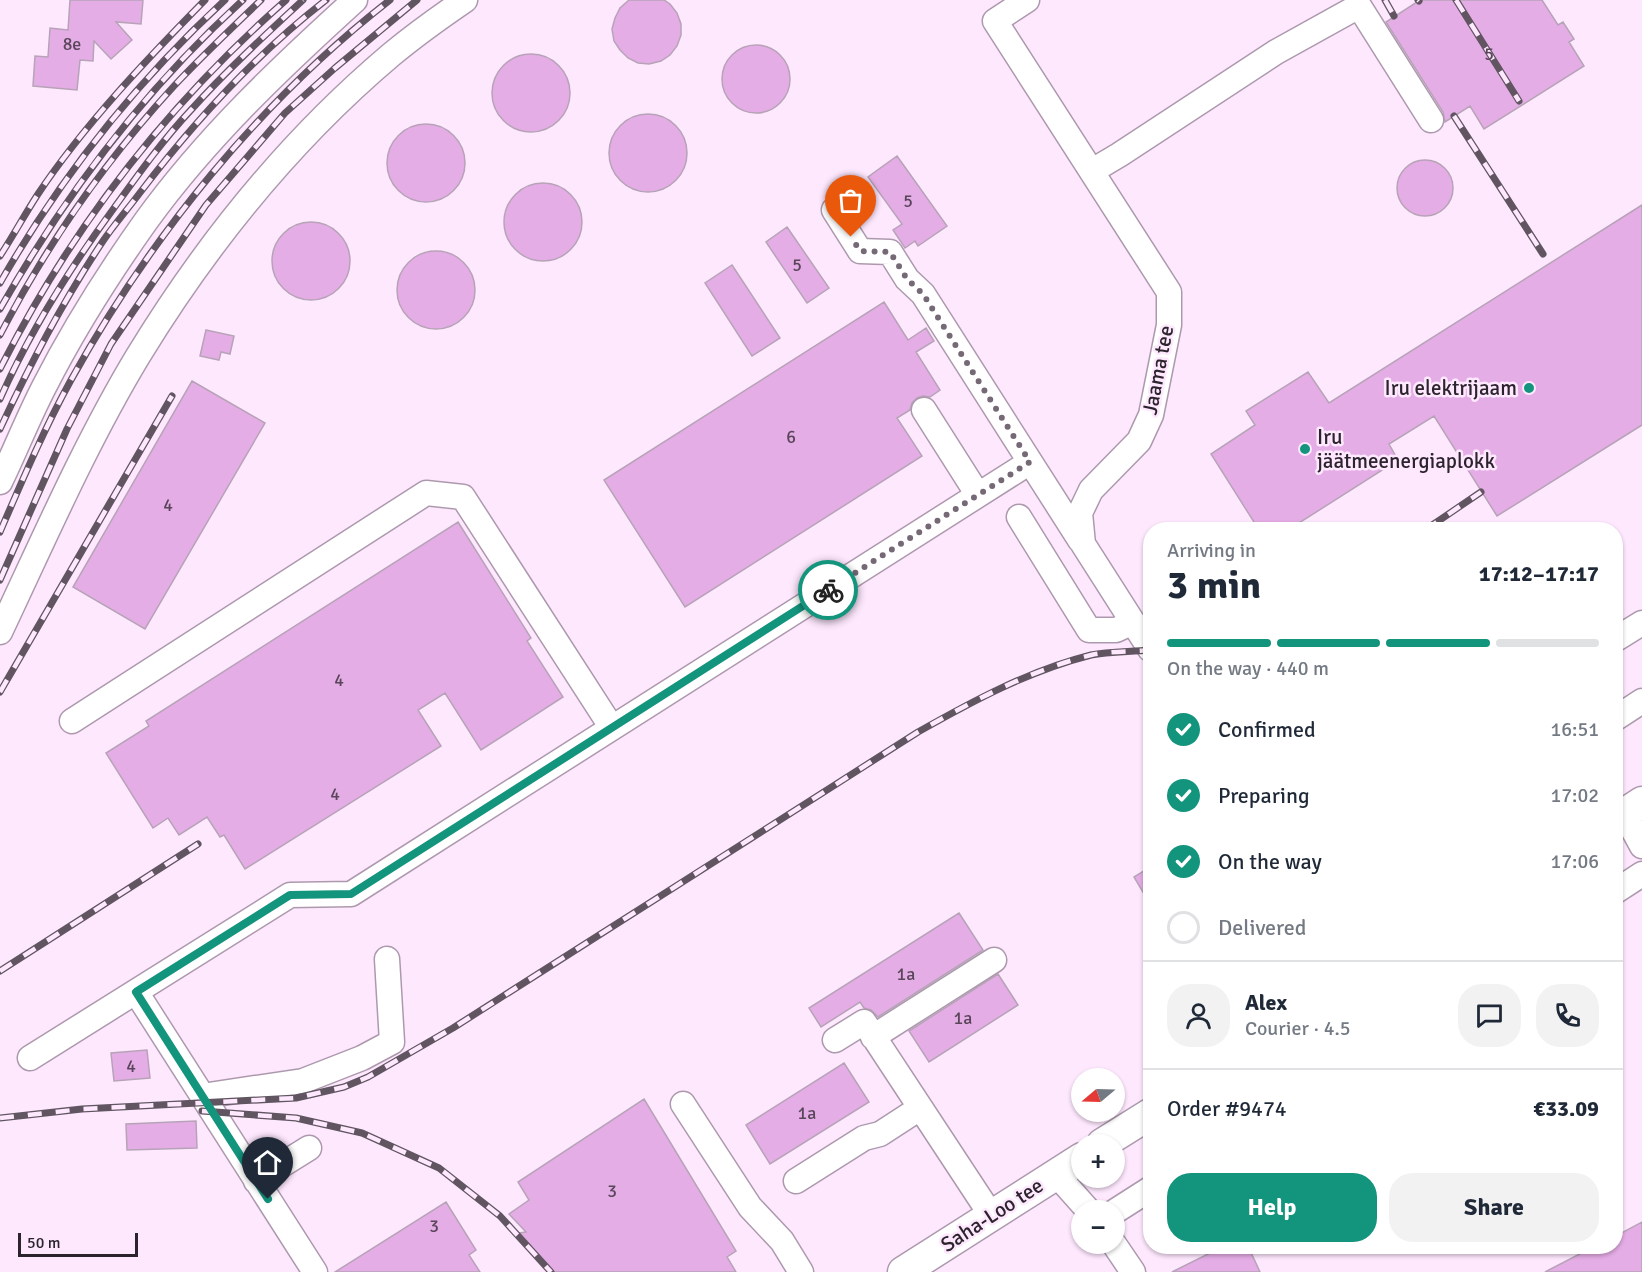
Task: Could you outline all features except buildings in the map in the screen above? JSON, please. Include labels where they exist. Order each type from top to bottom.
[{"type":"main road","points":[[1117,1134],[1143,1118]]},
{"type":"main road","name":"Saha-Loo tee","points":[[903,1272],[1071,1165]]},
{"type":"street","points":[[0,482],[50,376],[94,299],[147,220],[220,131],[356,0]]},
{"type":"street","points":[[0,632],[118,390],[144,346],[221,233],[250,196],[298,143],[349,92],[393,53],[465,0]]},
{"type":"street","name":"Jaama tee","points":[[1028,0],[995,21],[1169,292],[1169,325],[1151,415],[1139,441],[1091,490],[1080,513],[1083,544],[1143,638]]},
{"type":"street","points":[[1092,171],[1276,52],[1359,6],[1431,120]]},
{"type":"street","points":[[834,210],[860,251],[890,252],[907,279],[923,294],[1083,544]]},
{"type":"street","points":[[924,410],[978,495]]},
{"type":"street","points":[[30,1058],[290,895],[351,894],[1030,462]]},
{"type":"street","points":[[72,721],[426,493],[463,497],[612,728]]},
{"type":"street","points":[[1019,518],[1089,630],[1116,630],[1133,622]]},
{"type":"street","points":[[1623,635],[1642,623]]},
{"type":"street","points":[[1623,713],[1642,701]]},
{"type":"street","points":[[1627,811],[1642,846]]},
{"type":"street","points":[[1623,886],[1642,874]]},
{"type":"street","points":[[202,1096],[303,1081],[362,1058],[392,1042],[387,959]]},
{"type":"street","points":[[873,1037],[994,960]]},
{"type":"street","points":[[136,992],[315,1272]]},
{"type":"street","points":[[835,1040],[864,1022],[990,1215]]},
{"type":"street","points":[[682,1104],[750,1207],[782,1241],[801,1272]]},
{"type":"street","points":[[796,1181],[864,1138],[880,1134],[920,1108]]},
{"type":"street","points":[[256,1181],[309,1148]]},
{"type":"street","points":[[1056,1174],[1079,1200]]},
{"type":"street","points":[[1125,1205],[1143,1193]]},
{"type":"street","points":[[1120,1254],[1133,1272]]},
{"type":"railway","points":[[0,256],[38,194],[75,143],[139,69],[205,0]]},
{"type":"railway","points":[[0,283],[48,206],[102,133],[161,64],[225,0]]},
{"type":"railway","points":[[0,309],[52,224],[109,145],[173,70],[243,0]]},
{"type":"railway","points":[[0,335],[57,237],[101,174],[149,114],[217,42],[261,0]]},
{"type":"railway","points":[[0,369],[58,266],[125,171],[162,125],[202,82],[286,0]]},
{"type":"railway","points":[[0,399],[24,349],[67,277],[150,158],[217,82],[303,0]]},
{"type":"railway","points":[[0,429],[61,310],[112,229],[181,141],[226,91],[274,44],[326,0]]},
{"type":"railway","points":[[0,532],[42,436],[71,380],[136,274],[172,224],[211,174],[296,82],[342,39],[390,0]]},
{"type":"railway","points":[[0,580],[67,429],[111,344],[206,205],[285,113],[417,0]]},
{"type":"railway","points":[[1385,0],[1394,16]]},
{"type":"railway","points":[[1456,0],[1519,101]]},
{"type":"railway","points":[[1454,116],[1543,254]]},
{"type":"railway","points":[[0,692],[172,396]]},
{"type":"railway","points":[[1437,522],[1481,492]]},
{"type":"railway","points":[[0,1118],[82,1109],[296,1098],[344,1087],[368,1077],[453,1028],[918,732],[959,709],[1045,669],[1091,655],[1143,650]]},
{"type":"railway","points":[[0,971],[198,844]]},
{"type":"railway","points":[[202,1111],[296,1118],[362,1133],[439,1168],[500,1216],[551,1272]]},
{"type":"way so far","points":[[828,590],[1030,462],[923,294],[907,279],[890,252],[860,251],[851,237]]},
{"type":"place","name":"Iru elektrijaam","points":[[1529,388]]},
{"type":"place","name":"Iru jäätmeenergiaplokk","points":[[1305,449]]},
{"type":"route","points":[[268,1199],[136,992],[290,895],[351,894],[828,590]]}]
